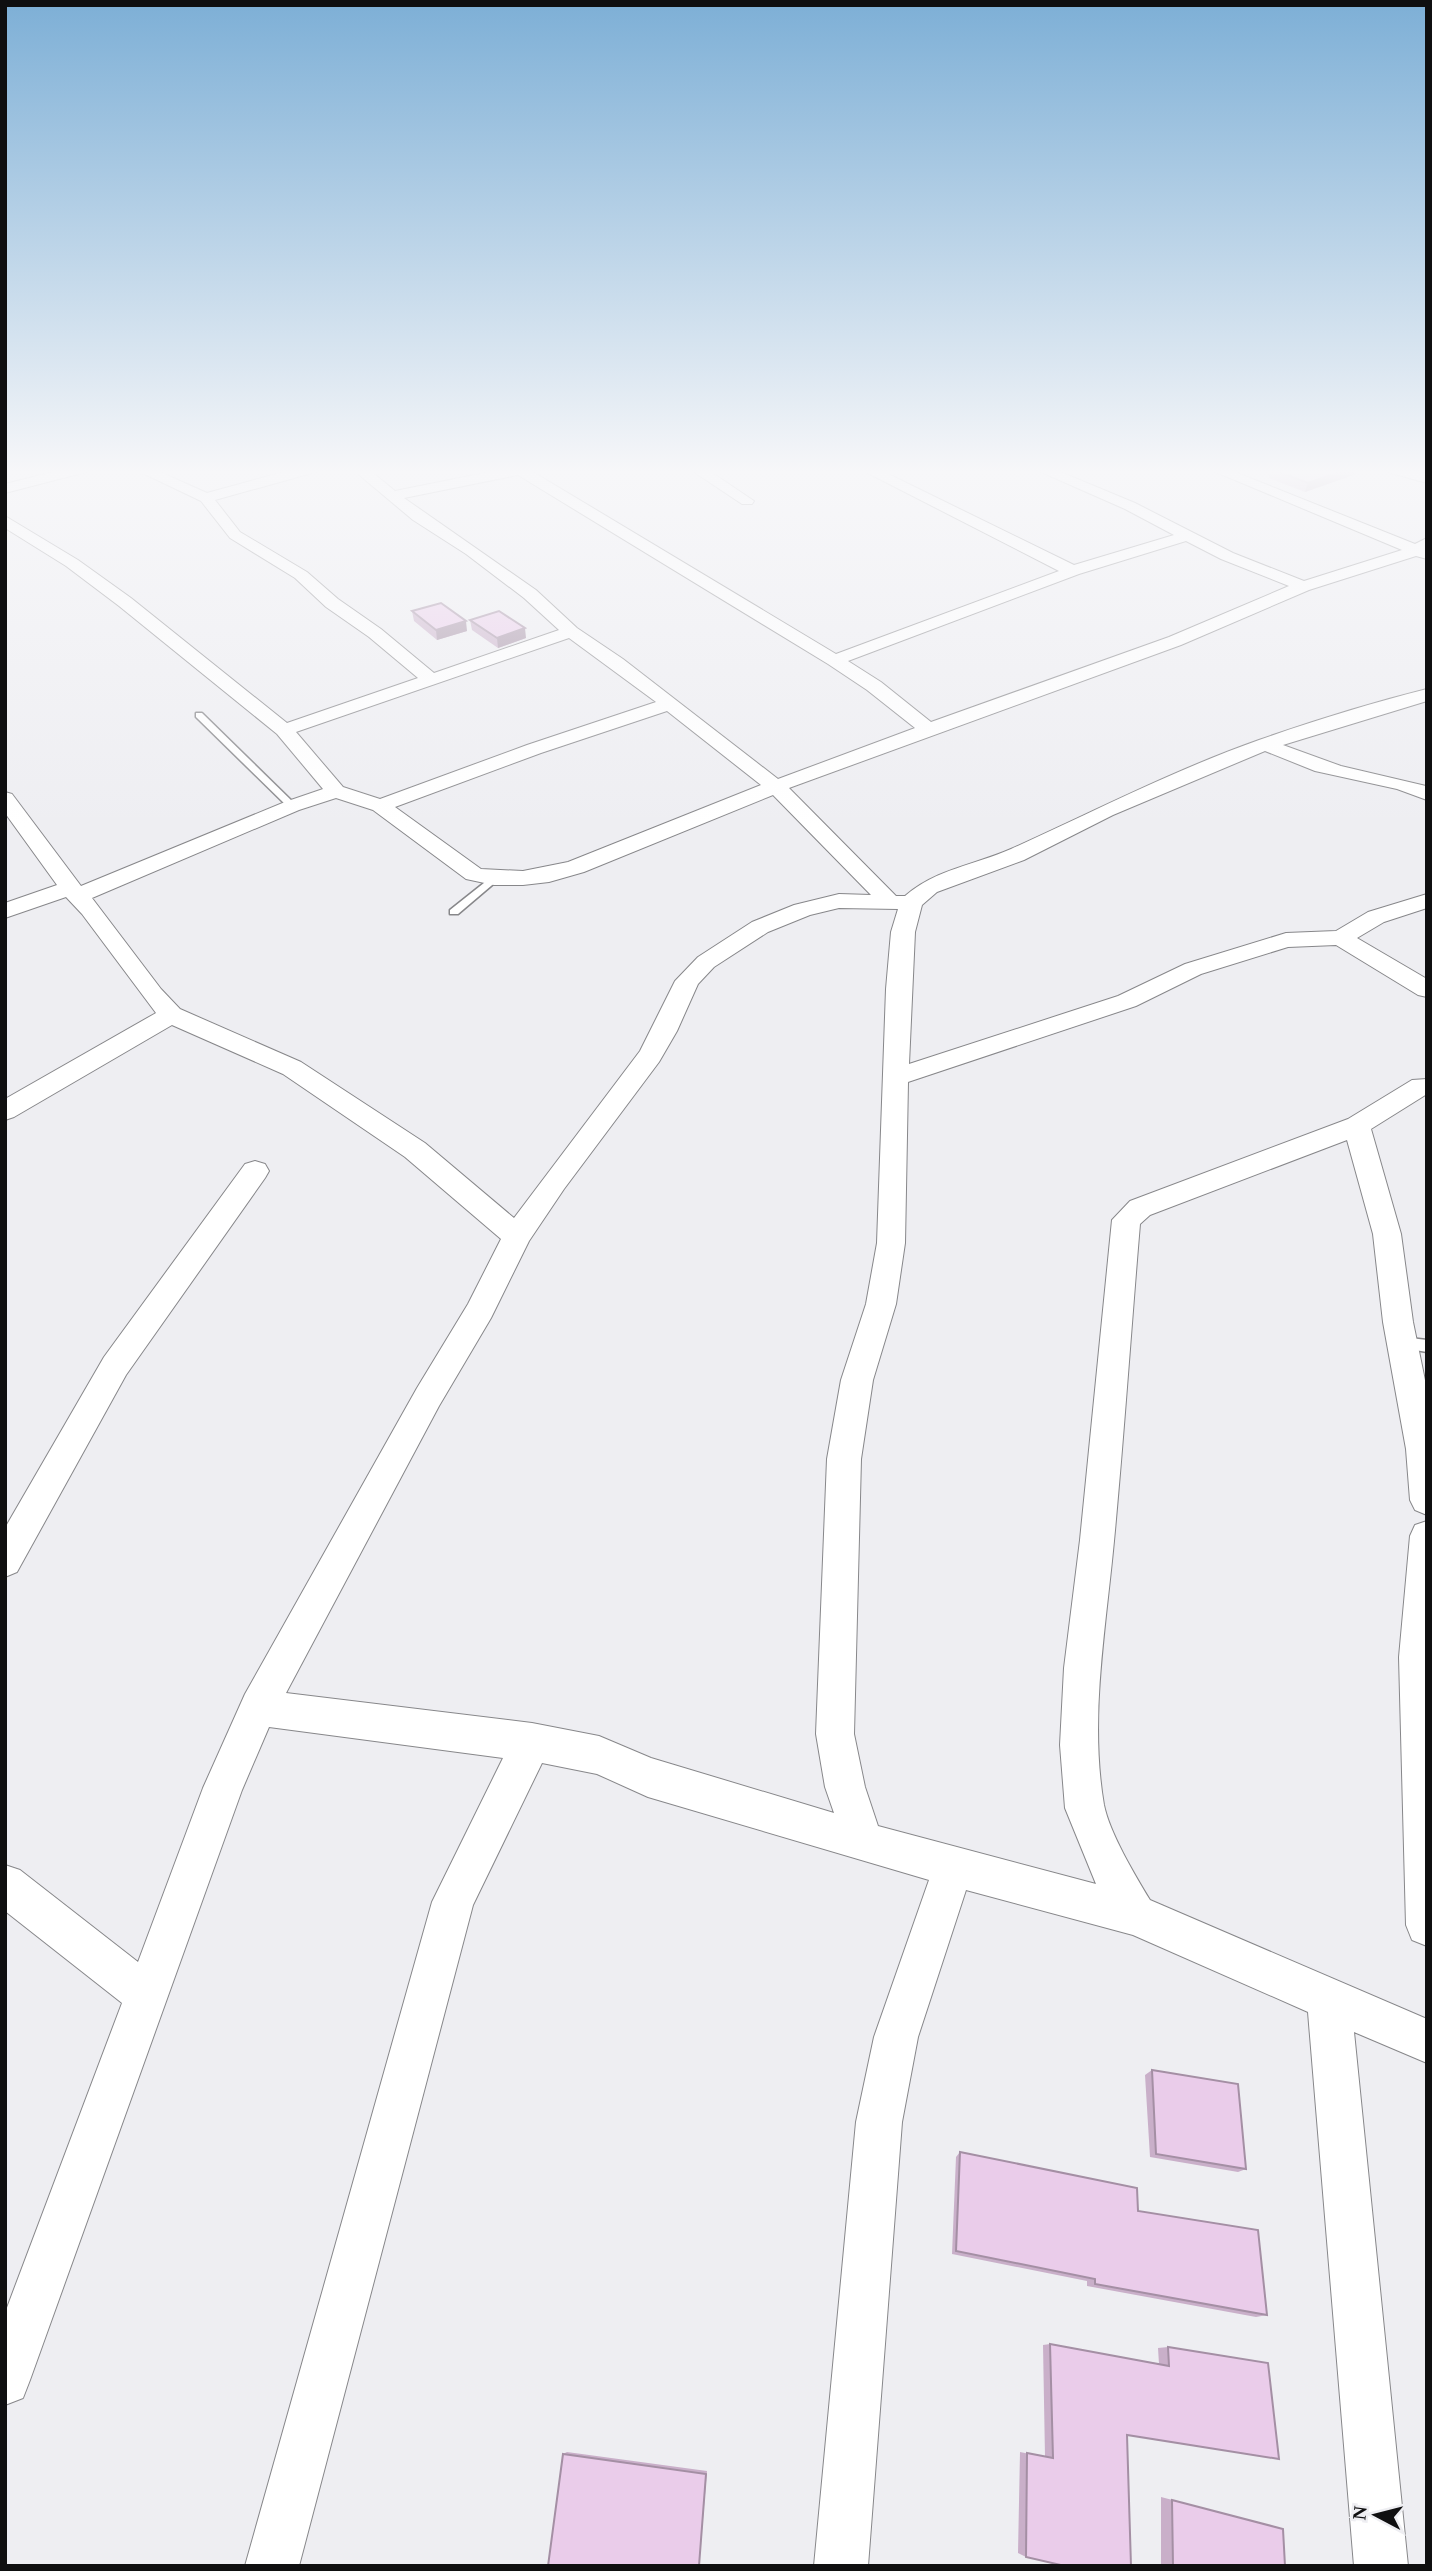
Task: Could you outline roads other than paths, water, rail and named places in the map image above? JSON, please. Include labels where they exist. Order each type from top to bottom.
[{"type":"street","points":[[106,588],[284,730],[337,792],[380,806],[474,874],[494,878],[549,875],[567,870],[776,787],[1175,641],[1298,588]]},
{"type":"street","points":[[315,588],[430,679]]},
{"type":"street","points":[[522,588],[571,632],[670,704],[776,787],[864,874],[900,902],[903,932],[898,989],[891,1243],[881,1304],[857,1380],[849,1416],[844,1459],[838,1587],[835,1734],[845,1787],[864,1842]]},
{"type":"street","points":[[716,588],[874,686],[929,730]]},
{"type":"street","points":[[834,660],[1029,588]]},
{"type":"street","points":[[284,730],[571,632]]},
{"type":"street","points":[[5,2380],[107,2110],[146,1995],[223,1788],[258,1707],[428,1397],[480,1311],[517,1236],[554,1182],[650,1056],[665,1031],[687,981],[706,962],[760,927],[802,910],[839,901],[900,902],[941,881],[1016,855],[1106,811],[1265,744],[1427,695]]},
{"type":"street","points":[[380,806],[534,749],[670,704]]},
{"type":"street","points":[[1265,744],[1295,758],[1357,776],[1398,783],[1427,794]]},
{"type":"street","points":[[5,911],[74,892],[292,806],[337,792]]},
{"type":"street","points":[[6,799],[152,995],[171,1015],[292,1068],[415,1150],[517,1236]]},
{"type":"street","points":[[897,1077],[1127,1001],[1193,970],[1286,940],[1341,938],[1376,917],[1427,901]]},
{"type":"street","points":[[1341,938],[1427,990]]},
{"type":"street","points":[[5,1111],[171,1015]]},
{"type":"street","points":[[1135,1915],[1114,1878],[1085,1808],[1079,1745],[1082,1668],[1097,1540],[1125,1220],[1140,1208],[1357,1126],[1421,1086]]},
{"type":"street","points":[[1357,1126],[1388,1234],[1415,1344],[1427,1500]]},
{"type":"street","points":[[5,1561],[115,1366],[255,1171]]},
{"type":"street","points":[[1427,1536],[1422,1658],[1427,1925]]},
{"type":"street","points":[[258,1707],[414,1730],[532,1742],[599,1755],[648,1777],[864,1842],[1135,1915],[1427,2041]]},
{"type":"street","points":[[272,2566],[453,1902],[492,1818],[532,1742]]},
{"type":"street","points":[[841,2566],[879,2122],[896,2037],[954,1866]]},
{"type":"street","points":[[5,1885],[146,1995]]},
{"type":"street","points":[[1329,1999],[1381,2566]]},
{"type":"lane","points":[[199,715],[292,806]]},
{"type":"lane","points":[[454,912],[494,878]]}]
